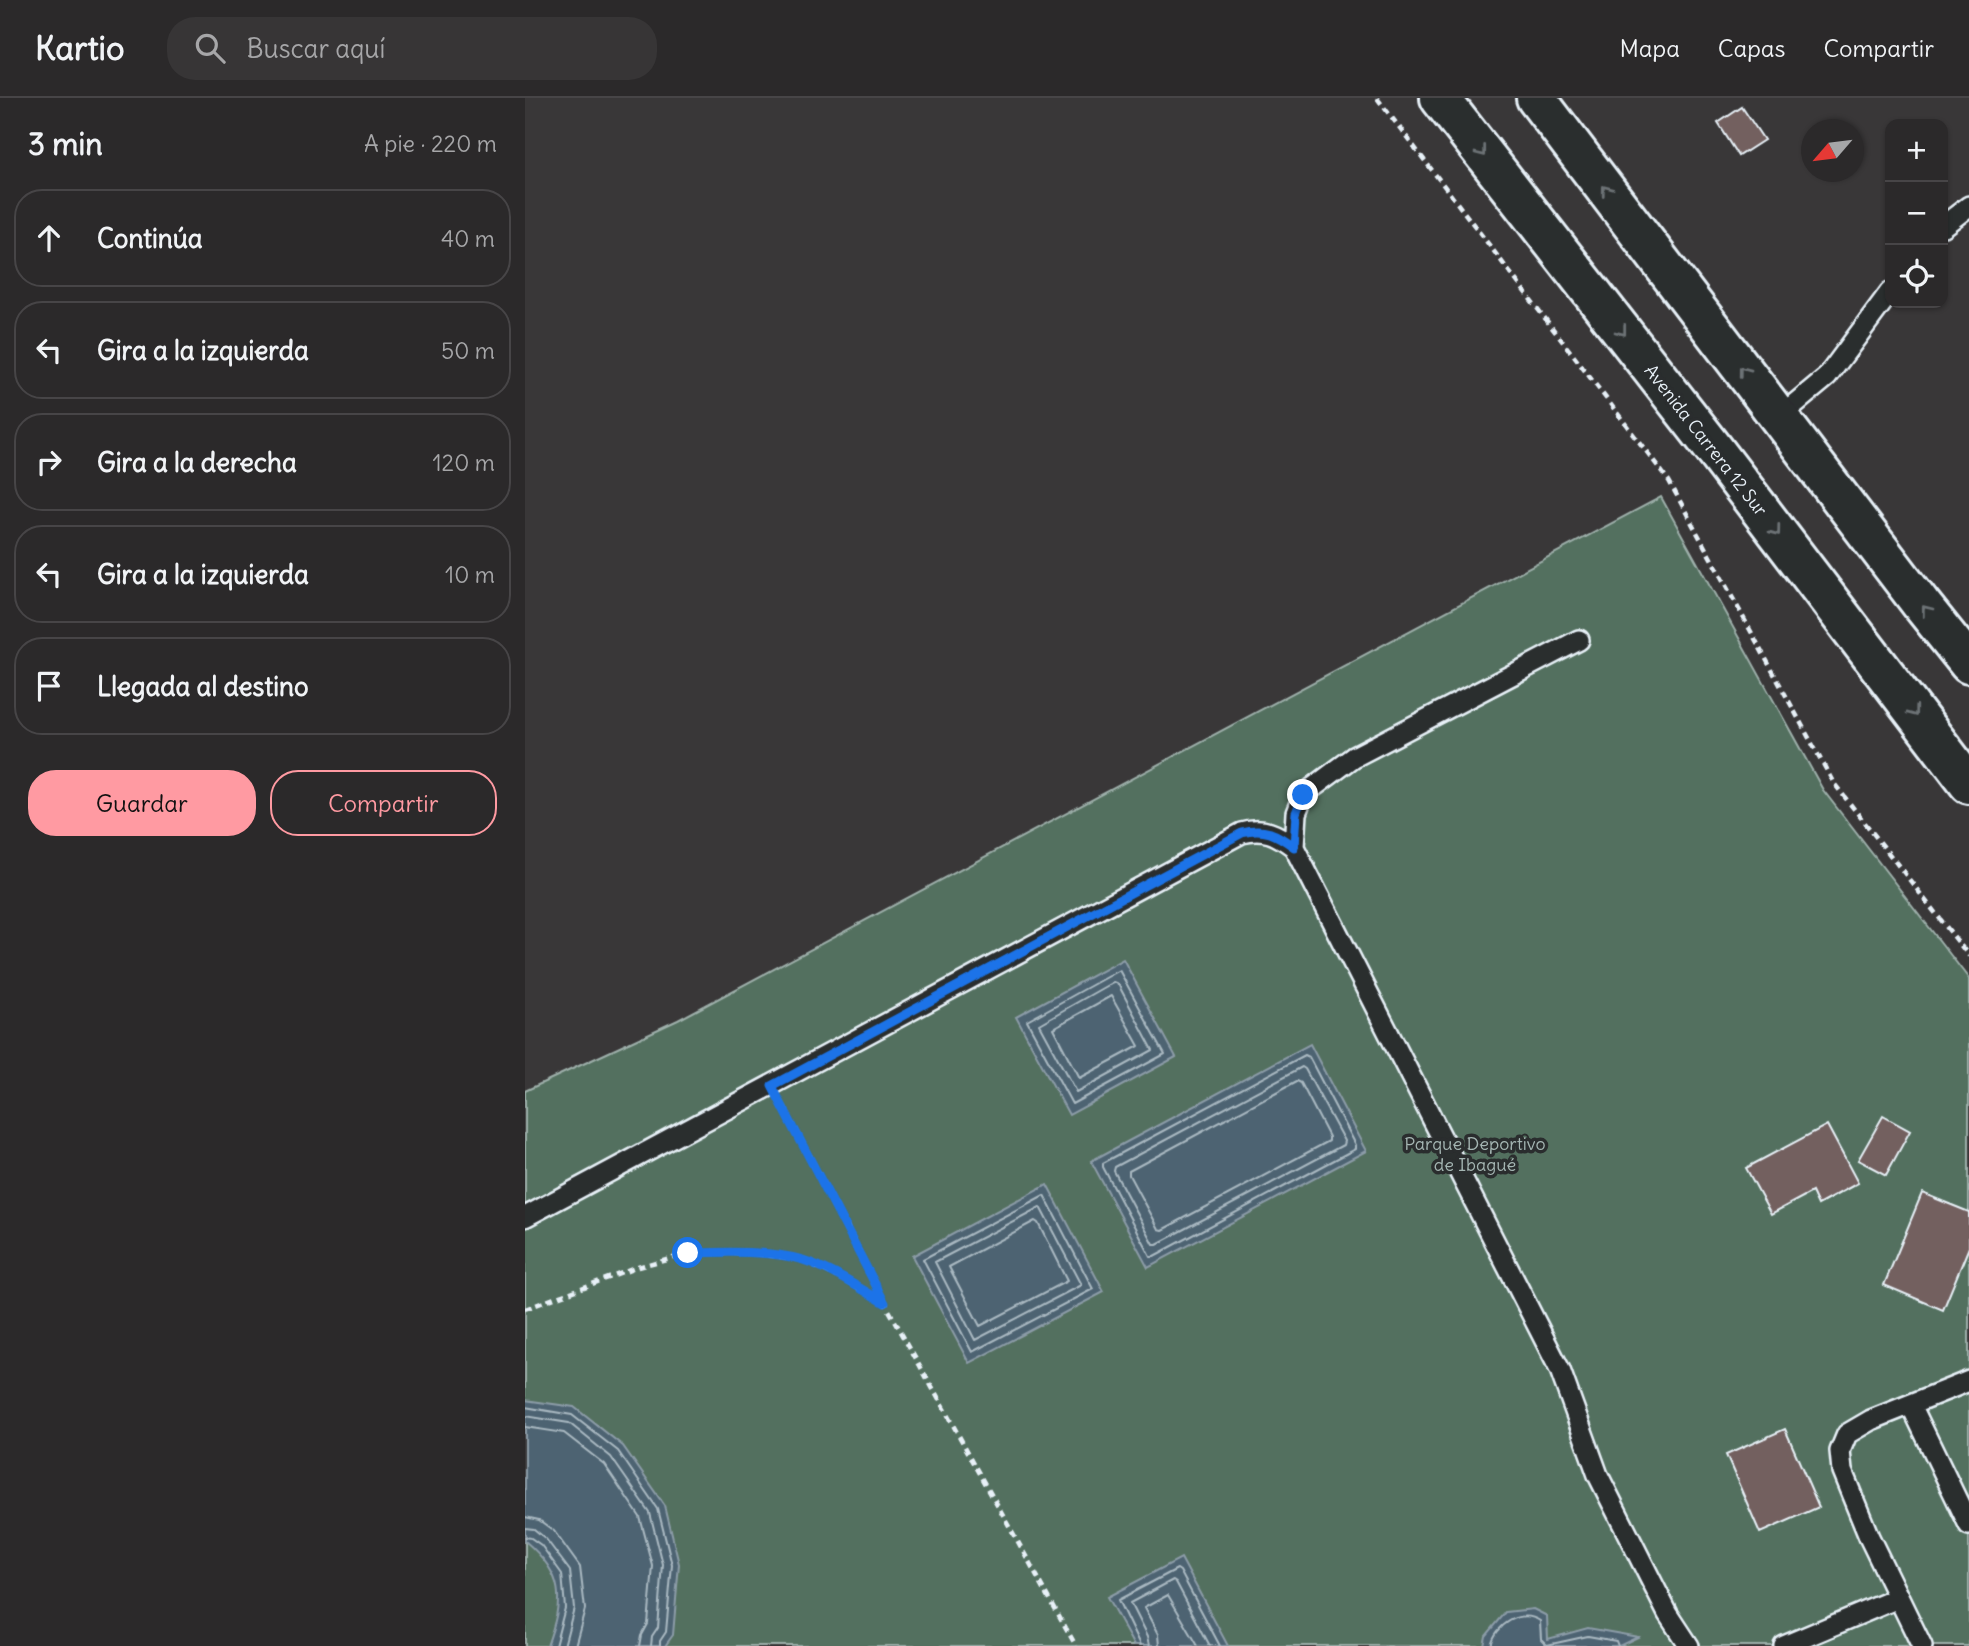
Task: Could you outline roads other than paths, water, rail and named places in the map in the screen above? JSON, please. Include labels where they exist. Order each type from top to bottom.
[{"type":"street","name":"Avenida Carrera 12 Sur","points":[[1440,98],[1718,455],[1969,784]]},
{"type":"street","points":[[1536,98],[1969,664]]},
{"type":"lane","points":[[1948,222],[1969,206]]},
{"type":"lane","points":[[1779,417],[1827,377],[1885,299]]},
{"type":"lane","points":[[1579,640],[1354,757],[1303,795],[1296,813],[1294,847],[1560,1370],[1598,1475],[1668,1614],[1689,1646]]},
{"type":"lane","points":[[525,1217],[1242,833],[1254,829],[1269,831],[1294,847]]},
{"type":"lane","points":[[1922,1646],[1842,1471],[1840,1451],[1847,1434],[1871,1420],[1969,1381]]},
{"type":"lane","points":[[1911,1405],[1969,1525]]},
{"type":"lane","points":[[1784,1646],[1898,1598]]},
{"type":"water","points":[[1123,959],[1176,1057],[1069,1115],[1016,1017]]},
{"type":"water","points":[[1310,1044],[1366,1151],[1148,1267],[1091,1161]]},
{"type":"water","points":[[1047,1184],[1104,1292],[969,1363],[912,1256]]},
{"type":"water","points":[[525,1400],[574,1407],[623,1446],[665,1506],[679,1564],[673,1635],[665,1646],[547,1646],[556,1615],[557,1589],[548,1565],[525,1541]]},
{"type":"water","points":[[1181,1558],[1228,1646],[1134,1646],[1107,1597]]},
{"type":"water","points":[[1533,1609],[1547,1616],[1548,1639],[1588,1628],[1638,1637],[1619,1646],[1484,1646],[1486,1636],[1506,1612]]},
{"type":"park label","name":"Parque Deportivo de Ibagué","points":[[1475,1153]]}]
